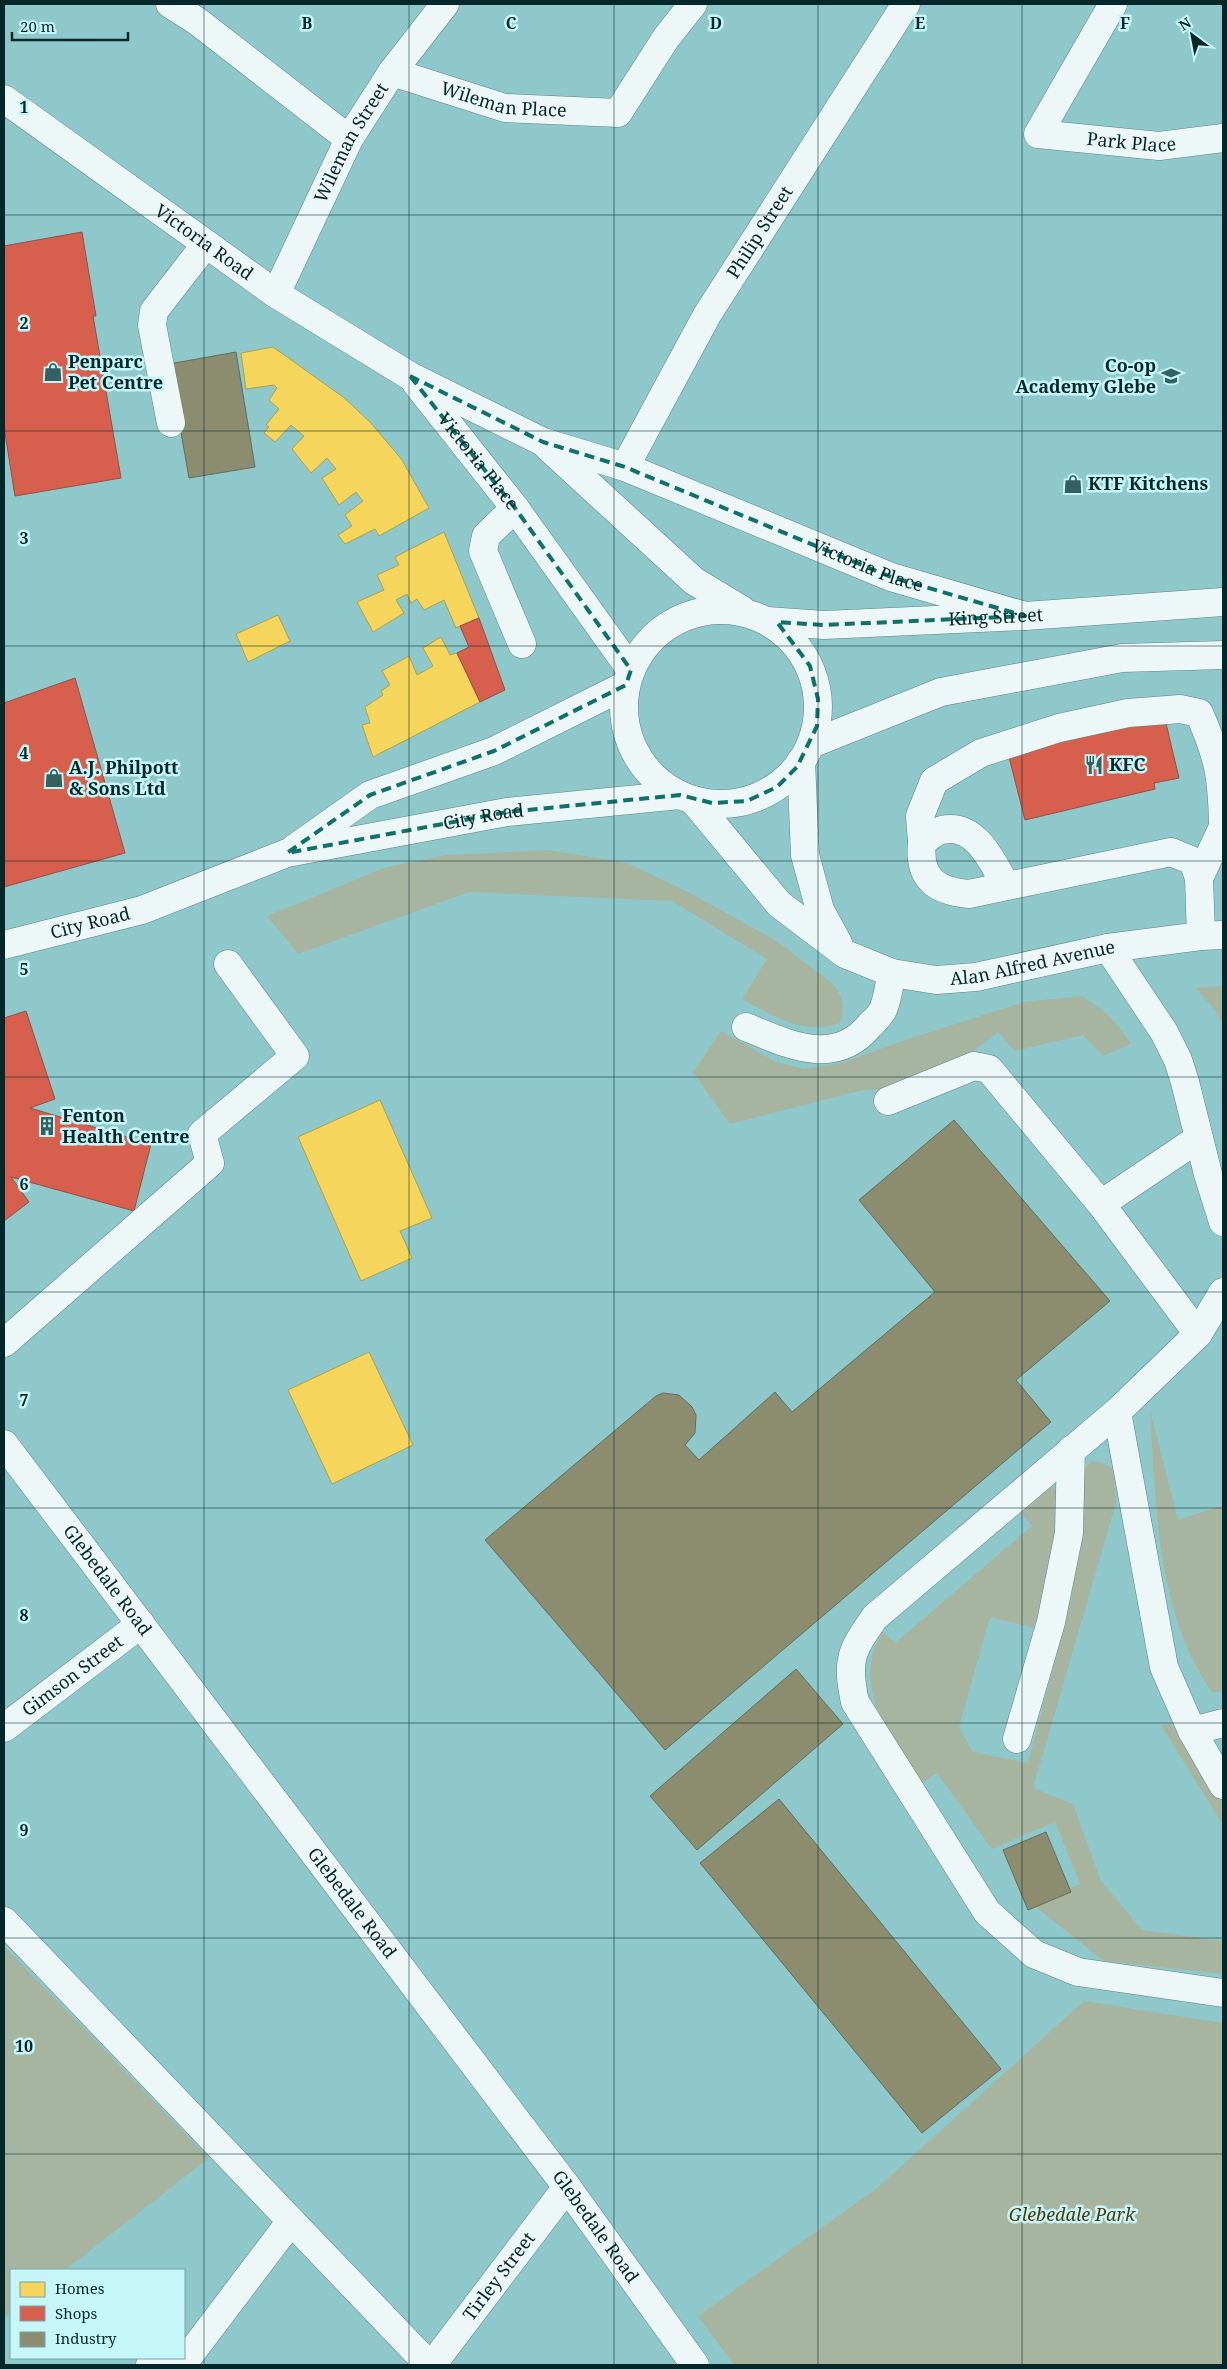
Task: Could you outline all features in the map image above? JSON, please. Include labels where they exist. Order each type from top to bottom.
[{"type":"main road","points":[[170,4],[204,12],[350,139]]},
{"type":"main road","name":"Wileman Street","points":[[276,294],[350,139],[392,72],[446,4]]},
{"type":"main road","name":"Wileman Place","points":[[392,72],[504,108],[618,113],[666,38],[693,4]]},
{"type":"main road","name":"Philip Street","points":[[625,467],[707,315],[906,4]]},
{"type":"main road","name":"Park Place","points":[[1113,4],[1038,134],[1158,146],[1223,138]]},
{"type":"main road","name":"Victoria Road","points":[[4,99],[276,294],[410,376]]},
{"type":"main road","points":[[171,423],[152,325],[154,311],[206,244]]},
{"type":"main road","name":"Victoria Place","points":[[410,376],[543,442],[625,467],[891,577],[1026,616]]},
{"type":"main road","name":"Victoria Place","points":[[410,376],[515,508],[628,678]]},
{"type":"main road","name":"Victoria Place","points":[[543,442],[694,581],[790,638],[810,666],[818,699],[816,726],[806,752]]},
{"type":"main road","points":[[515,508],[486,536],[483,551],[522,644]]},
{"type":"main road","name":"King Street","points":[[628,678],[648,642],[674,622],[703,611],[724,609],[757,617],[824,625],[1026,616],[1223,602]]},
{"type":"main road","points":[[628,678],[624,715],[627,732],[636,754],[653,777],[687,798],[727,804],[747,801],[776,787],[806,752],[941,692],[1122,658],[1223,655]]},
{"type":"main road","name":"City Road","points":[[287,853],[370,795],[494,752],[628,678]]},
{"type":"main road","points":[[1199,878],[1223,826],[1223,784],[1216,752],[1199,713],[1180,709],[1128,713],[1059,728],[981,753],[934,781],[920,816],[922,842],[920,860],[930,880],[946,892],[969,894],[1171,852],[1193,861],[1199,878],[1212,936]]},
{"type":"main road","points":[[806,752],[805,855],[820,910],[845,954]]},
{"type":"main road","name":"City Road","points":[[6,945],[142,910],[287,853],[507,812],[687,798]]},
{"type":"main road","name":"Alan Alfred Avenue","points":[[687,798],[779,904],[845,954],[892,973],[936,980],[976,977],[1108,948],[1212,936]]},
{"type":"main road","points":[[922,842],[942,830],[960,831],[974,838],[986,851],[1006,886]]},
{"type":"main road","points":[[1108,948],[1164,1032],[1185,1082],[1223,1222]]},
{"type":"main road","points":[[4,1343],[210,1163],[202,1134],[295,1056],[228,964]]},
{"type":"main road","points":[[746,1027],[788,1045],[823,1052],[843,1045],[862,1035],[884,1008],[892,973]]},
{"type":"main road","points":[[888,1101],[974,1066],[988,1069],[1101,1204],[1198,1334]]},
{"type":"main road","points":[[1101,1204],[1199,1138]]},
{"type":"main road","points":[[1223,1292],[1198,1334],[1117,1412],[874,1617],[854,1646],[849,1677],[855,1702],[987,1912],[1034,1954],[1078,1972],[1223,1993]]},
{"type":"main road","points":[[1117,1412],[1164,1667],[1192,1731],[1223,1784]]},
{"type":"main road","name":"Glebedale Road","points":[[4,1444],[567,2187],[695,2365]]},
{"type":"main road","points":[[1017,1739],[1051,1622],[1069,1533],[1072,1450]]},
{"type":"main road","name":"Gimson Street","points":[[4,1728],[141,1624]]},
{"type":"main road","points":[[1192,1731],[1223,1723]]},
{"type":"main road","points":[[4,1921],[428,2365]]},
{"type":"main road","name":"Tirley Street","points":[[432,2365],[567,2187]]},
{"type":"main road","points":[[182,2365],[291,2221]]},
{"type":"highlighted area","points":[[410,376],[543,442],[625,467],[891,577],[1025,616],[824,625],[777,622],[810,666],[818,699],[817,726],[797,767],[777,787],[747,801],[712,803],[680,795],[507,812],[287,853],[370,795],[494,751],[626,685],[631,670],[515,508]]},
{"type":"green space","points":[[548,850],[627,863],[688,892],[775,940],[833,984],[839,993],[842,1003],[840,1023],[814,1027],[801,1026],[765,1012],[742,999],[767,959],[672,901],[469,892],[298,954],[267,916],[384,868],[447,855]]},
{"type":"green space","points":[[1223,986],[1223,1025],[1216,1011],[1195,988]]},
{"type":"green space","points":[[1081,996],[1097,1006],[1109,1017],[1121,1029],[1131,1044],[1103,1056],[1083,1035],[1015,1051],[998,1032],[962,1060],[894,1089],[863,1090],[730,1124],[693,1072],[721,1031],[776,1062],[804,1069],[842,1063],[902,1041],[1024,1002]]},
{"type":"green space","points":[[1150,1410],[1178,1520],[1223,1505],[1223,1690],[1212,1693],[1188,1650],[1169,1592],[1159,1532]]},
{"type":"green space","points":[[1092,1461],[1104,1463],[1114,1470],[1116,1503],[1033,1788],[1073,1804],[1101,1881],[1142,1930],[1223,1941],[1223,1974],[1104,1961],[1032,1904],[1080,1884],[1055,1822],[992,1849],[937,1773],[921,1784],[887,1730],[872,1692],[870,1672],[873,1652],[883,1632],[895,1643],[1032,1526],[1020,1512],[1051,1485],[1061,1497],[1053,1567],[1038,1629],[990,1617],[959,1727],[973,1752],[1028,1763],[1072,1595],[1081,1529],[1084,1469]]},
{"type":"green space","points":[[1171,1724],[1223,1803],[1223,1825],[1161,1725]]},
{"type":"green space","points":[[4,1946],[209,2158],[66,2269],[10,2269],[10,2313],[4,2318]]},
{"type":"green space","name":"Glebedale Park","points":[[1084,2001],[1223,2023],[1223,2365],[734,2365],[698,2316],[876,2189]]},
{"type":"building: Homes","points":[[273,347],[343,397],[370,422],[402,460],[429,508],[379,536],[375,529],[345,544],[338,535],[352,526],[345,515],[363,501],[356,492],[339,505],[322,478],[336,469],[327,458],[311,473],[292,449],[304,436],[291,425],[275,442],[264,433],[269,427],[266,425],[279,409],[269,400],[277,388],[274,385],[246,389],[241,353]]},
{"type":"building: Homes","points":[[444,532],[479,618],[456,628],[444,600],[424,610],[417,599],[411,603],[407,594],[396,600],[404,613],[373,632],[357,602],[384,590],[377,575],[399,565],[395,557]]},
{"type":"building: Homes","points":[[278,615],[290,641],[248,662],[236,634]]},
{"type":"building: Homes","points":[[441,637],[450,655],[457,653],[480,702],[373,757],[362,725],[370,723],[365,707],[383,695],[381,691],[390,685],[382,671],[409,656],[417,675],[433,666],[423,648]]},
{"type":"building: Homes","points":[[380,1100],[432,1218],[400,1231],[412,1258],[361,1281],[298,1137]]},
{"type":"building: Homes","points":[[369,1352],[413,1445],[332,1484],[288,1390]]},
{"type":"building: Shops","name":"Penparc Pet Centre","points":[[82,232],[96,316],[93,316],[121,478],[15,496],[4,427],[4,246]]},
{"type":"building: Shops","points":[[479,618],[505,690],[480,702],[457,653],[469,647],[460,626]]},
{"type":"building: Shops","name":"A.J. Philpott & Sons Ltd","points":[[75,678],[125,853],[4,887],[4,703]]},
{"type":"building: Shops","name":"KFC","points":[[1164,715],[1179,778],[1154,783],[1155,789],[1025,820],[1008,753]]},
{"type":"building: Shops","name":"Fenton Health Centre","points":[[26,1011],[55,1099],[30,1108],[151,1144],[134,1211],[11,1177],[29,1202],[4,1221],[4,1018]]},
{"type":"building: Industry","points":[[236,352],[255,467],[189,478],[169,364]]},
{"type":"building: Industry","points":[[954,1120],[1110,1301],[1016,1380],[1051,1422],[665,1750],[485,1540],[656,1396],[663,1393],[679,1395],[692,1407],[696,1415],[695,1433],[685,1445],[699,1460],[775,1392],[792,1412],[935,1292],[859,1200]]},
{"type":"building: Industry","points":[[796,1669],[843,1724],[697,1850],[650,1796]]},
{"type":"building: Industry","points":[[779,1799],[1001,2069],[922,2133],[700,1863]]},
{"type":"building: Industry","points":[[1046,1832],[1071,1892],[1028,1910],[1003,1850]]},
{"type":"place","name":"Penparc Pet Centre","points":[[53,372]]},
{"type":"place","name":"Co-op Academy Glebe","points":[[1171,376]]},
{"type":"place","name":"KTF Kitchens","points":[[1073,484]]},
{"type":"place","name":"KFC","points":[[1094,765]]},
{"type":"place","name":"A.J. Philpott & Sons Ltd","points":[[54,778]]},
{"type":"place","name":"Fenton Health Centre","points":[[47,1126]]}]
